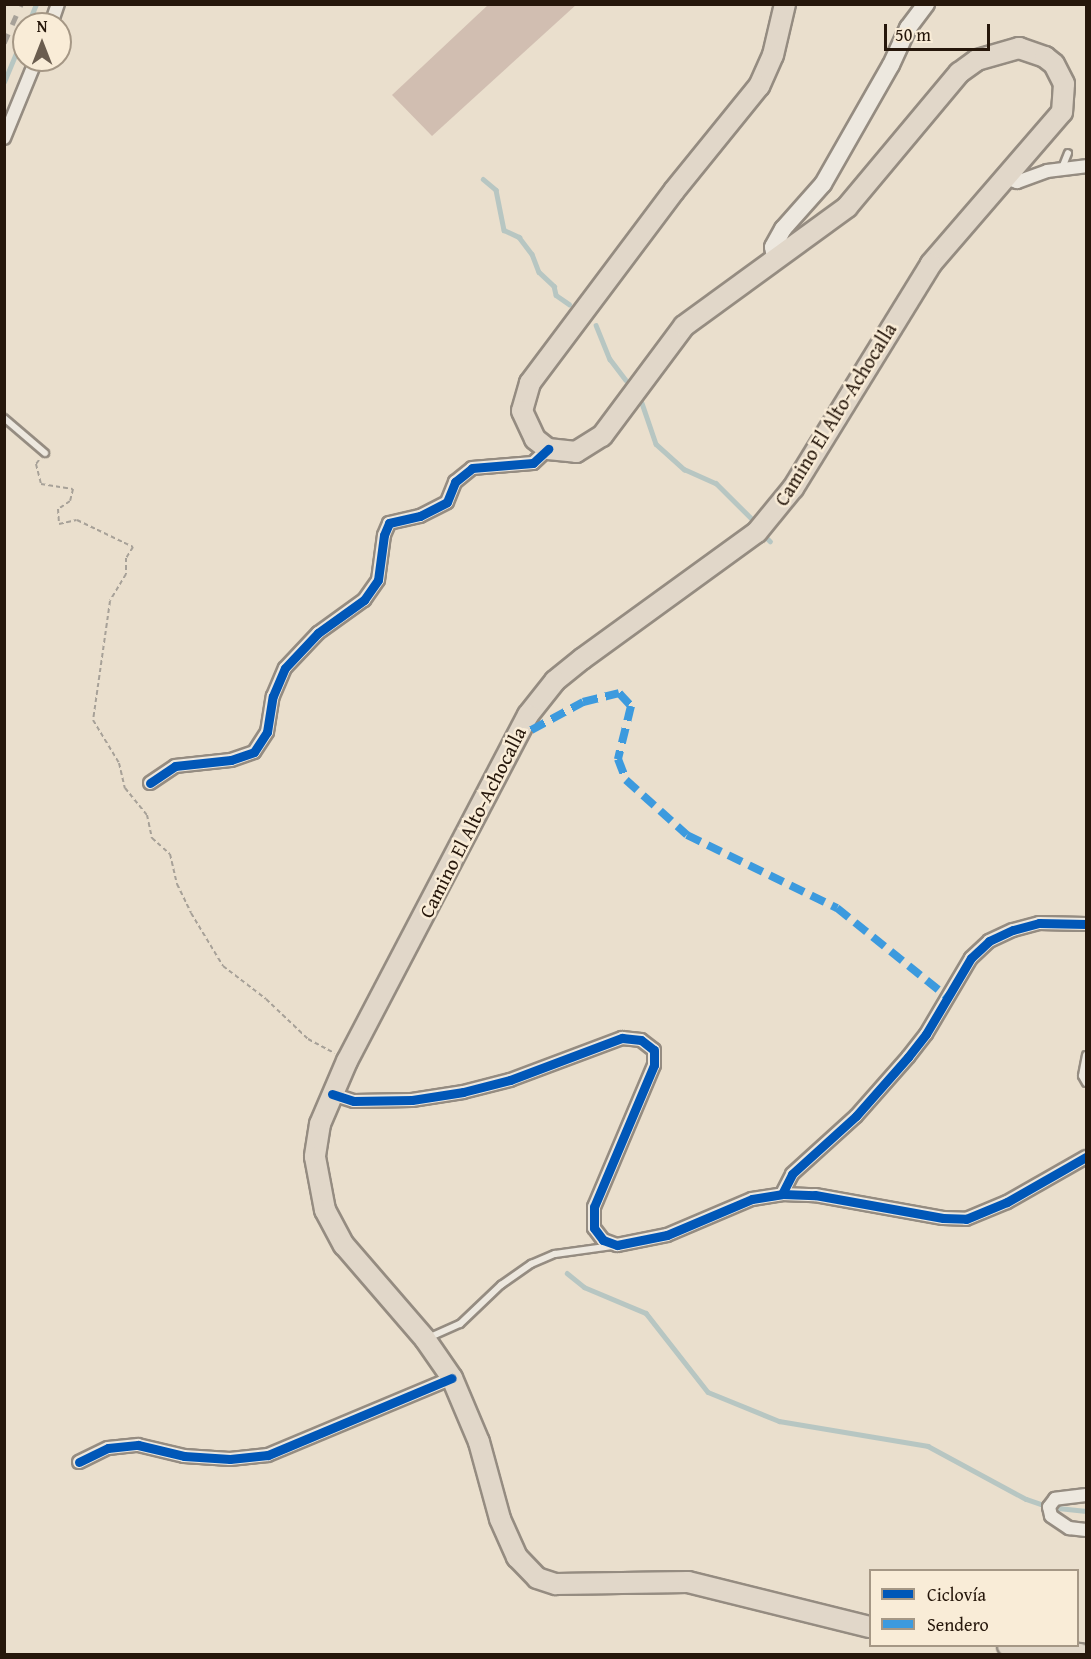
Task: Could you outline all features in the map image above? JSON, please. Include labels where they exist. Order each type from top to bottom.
[{"type":"main road","points":[[548,449],[535,439],[522,411],[530,382],[674,190],[759,86],[773,55],[785,4]]},
{"type":"main road","points":[[775,257],[773,247],[783,229],[823,184],[881,84],[908,28],[926,4]]},
{"type":"main road","name":"Camino El Alto-Achocalla","points":[[548,449],[562,453],[589,447],[602,436],[684,326],[775,257],[847,207],[959,73],[991,53],[1032,50],[1054,64],[1064,84],[1062,112],[1003,177],[931,264],[793,488],[757,532],[582,659],[555,681],[528,715],[346,1061],[320,1124],[315,1157],[326,1210],[344,1245],[425,1339],[452,1378],[479,1442],[500,1519],[517,1557],[537,1578],[556,1584],[688,1582],[869,1627]]},
{"type":"main road","points":[[1017,1647],[1081,1654]]},
{"type":"street","points":[[4,138],[31,72]]},
{"type":"street","points":[[1003,177],[1017,182],[1062,168],[1086,166]]},
{"type":"street","points":[[150,783],[175,766],[231,760],[254,752],[267,732],[273,696],[285,668],[318,633],[364,600],[378,580],[389,522],[420,516],[447,502],[455,482],[472,468],[533,463],[548,449]]},
{"type":"street","points":[[782,1194],[792,1174],[856,1116],[908,1058],[926,1034],[971,957],[989,941],[1013,930],[1039,923],[1086,924]]},
{"type":"street","points":[[332,1094],[354,1101],[412,1100],[453,1094],[510,1080],[622,1038],[641,1040],[654,1050],[654,1065],[594,1207],[594,1228],[603,1240],[617,1245],[667,1234],[752,1199],[782,1194],[815,1195],[943,1218],[966,1219],[1007,1202],[1086,1157]]},
{"type":"street","points":[[79,1462],[108,1448],[138,1445],[184,1456],[230,1459],[268,1455],[452,1378]]},
{"type":"street","points":[[1086,1495],[1055,1499],[1048,1507],[1051,1516],[1069,1528],[1086,1530]]},
{"type":"lane","points":[[1062,168],[1068,153]]},
{"type":"lane","points":[[4,418],[45,453]]},
{"type":"lane","points":[[1086,1055],[1082,1076],[1086,1083]]},
{"type":"lane","points":[[425,1339],[460,1324],[501,1285],[531,1264],[555,1254],[617,1245]]},
{"type":"path","points":[[45,453],[36,464],[41,484],[73,489],[70,501],[58,509],[59,524],[77,520],[133,547],[126,558],[126,574],[110,601],[93,720],[119,763],[125,788],[147,815],[152,838],[170,855],[177,884],[190,913],[223,966],[266,999],[308,1040],[346,1061]]},
{"type":"building","points":[[489,4],[577,4],[432,136],[392,95]]},
{"type":"waterway","points":[[33,12],[36,4]]},
{"type":"waterway","points":[[4,82],[12,63]]},
{"type":"waterway","points":[[483,179],[496,190],[504,230],[519,237],[532,254],[539,272],[554,286],[556,295],[569,304]]},
{"type":"waterway","points":[[596,325],[610,359],[626,380]]},
{"type":"waterway","points":[[642,403],[656,444],[684,469],[716,483],[752,519]]},
{"type":"waterway","points":[[567,1273],[584,1287],[646,1313],[708,1392],[779,1421],[928,1446],[1026,1499],[1049,1507],[1086,1511]]},
{"type":"railway","points":[[4,43],[21,4]]},
{"type":"marked path","points":[[511,741],[583,702],[619,693],[631,706],[618,759],[626,780],[687,835],[837,908],[946,996]]},
{"type":"cycle path","points":[[150,783],[175,766],[231,760],[254,752],[267,732],[273,696],[285,668],[318,633],[364,600],[378,580],[384,535],[389,523],[420,516],[447,502],[455,482],[472,468],[533,463],[548,449]]},
{"type":"cycle path","points":[[782,1194],[792,1174],[856,1116],[908,1057],[926,1034],[971,958],[989,941],[1013,930],[1039,923],[1086,924]]},
{"type":"cycle path","points":[[332,1094],[354,1101],[412,1100],[463,1092],[510,1080],[622,1038],[641,1040],[654,1050],[654,1065],[594,1207],[594,1228],[603,1240],[617,1245],[667,1235],[752,1199],[782,1194],[815,1195],[943,1218],[966,1219],[1007,1202],[1086,1157]]},
{"type":"cycle path","points":[[79,1462],[108,1448],[138,1445],[184,1456],[230,1459],[268,1455],[452,1378]]}]
